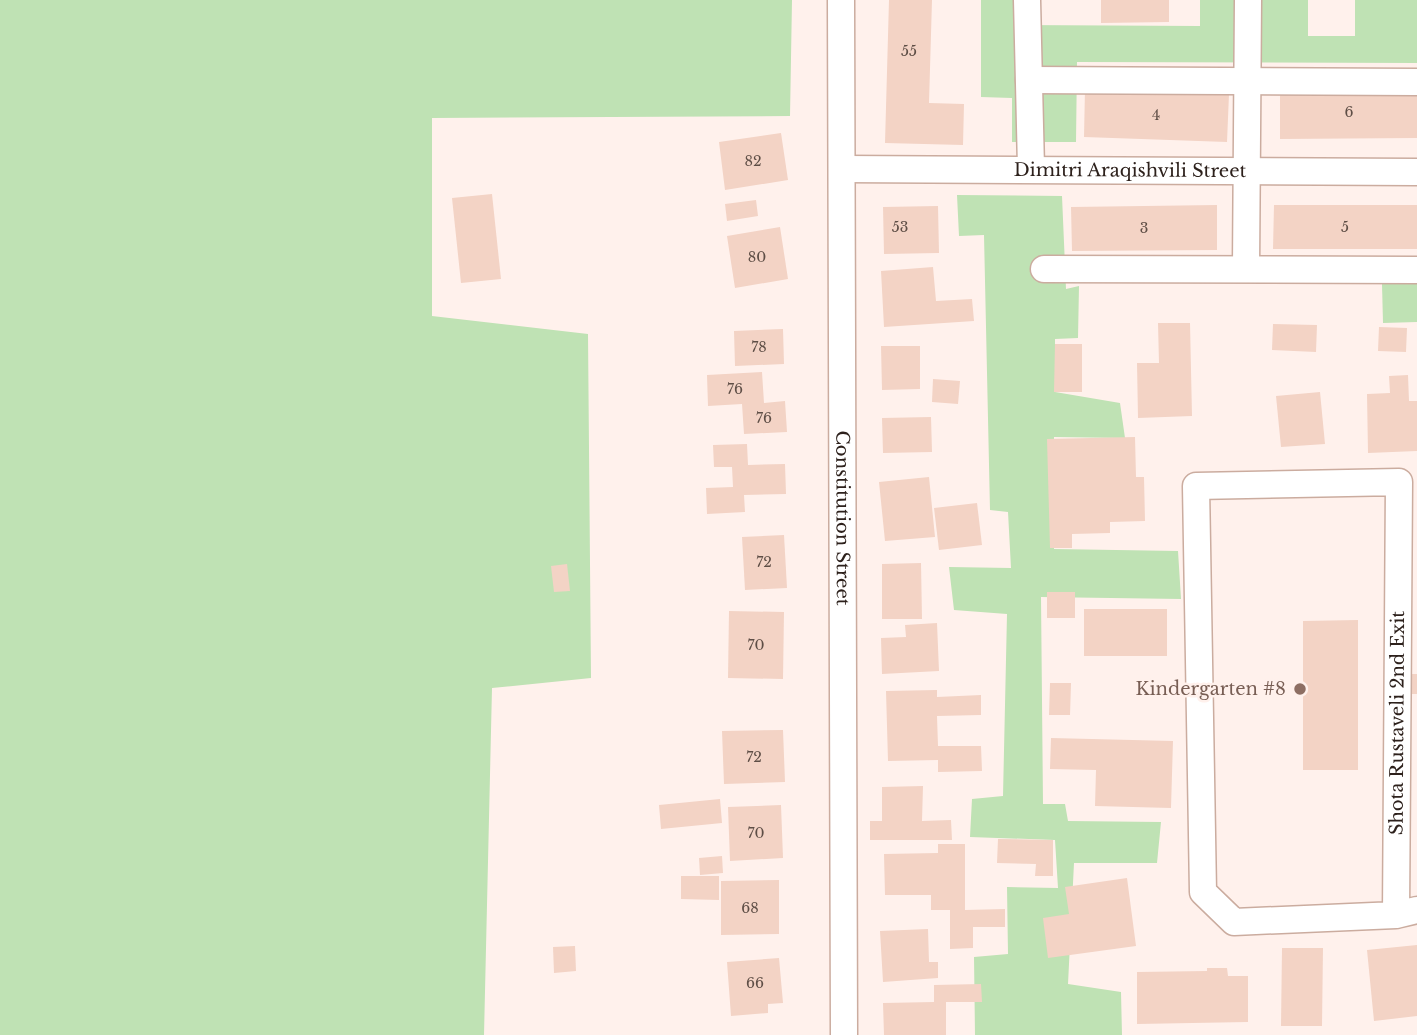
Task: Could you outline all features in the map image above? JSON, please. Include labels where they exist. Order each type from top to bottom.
[{"type":"street","name":"Constitution Street","points":[[841,0],[844,169],[844,1035]]},
{"type":"street","points":[[1027,0],[1031,168]]},
{"type":"street","points":[[1246,268],[1248,0]]},
{"type":"street","points":[[1029,80],[1417,82]]},
{"type":"street","name":"Dimitri Araqishvili Street","points":[[844,169],[1246,169],[1417,172]]},
{"type":"street","points":[[1044,269],[1417,270]]},
{"type":"street","name":"Shota Rustaveli 2nd Exit","points":[[1399,482],[1407,531],[1406,912],[1234,922],[1203,892],[1196,486],[1399,482]]},
{"type":"green space","points":[[0,0],[792,0],[790,116],[432,118],[432,316],[588,334],[591,678],[492,688],[484,1035],[0,1035]]},
{"type":"green space","points":[[981,0],[1018,0],[1018,25],[1200,26],[1200,0],[1308,0],[1308,36],[1355,36],[1355,0],[1417,0],[1417,63],[1077,62],[1076,142],[1012,142],[1012,98],[981,97]]},
{"type":"green space","points":[[957,195],[1062,196],[1066,289],[1079,286],[1078,338],[1055,339],[1055,392],[1120,403],[1125,438],[1054,437],[1054,549],[1178,551],[1181,599],[1041,597],[1043,804],[1065,804],[1068,821],[1161,822],[1157,863],[1074,863],[1068,984],[1121,992],[1122,1035],[975,1035],[974,957],[1008,954],[1007,887],[1058,888],[1055,840],[970,837],[972,799],[1003,796],[1007,614],[954,610],[949,567],[1011,568],[1008,512],[990,510],[984,235],[959,236]]},
{"type":"green space","points":[[1382,284],[1417,284],[1417,322],[1383,323]]},
{"type":"building","points":[[889,0],[932,0],[929,103],[964,104],[963,145],[885,143]]},
{"type":"building","points":[[1101,0],[1169,0],[1169,22],[1101,23]]},
{"type":"building","points":[[1417,85],[1417,138],[1280,139],[1280,87]]},
{"type":"building","points":[[1085,89],[1229,94],[1227,142],[1084,137]]},
{"type":"building","points":[[781,133],[788,180],[725,190],[719,142]]},
{"type":"building","points":[[492,194],[501,279],[461,283],[452,198]]},
{"type":"building","points":[[756,200],[758,216],[727,221],[725,204]]},
{"type":"building","points":[[1217,205],[1217,250],[1072,251],[1071,207]]},
{"type":"building","points":[[1274,205],[1417,205],[1417,249],[1273,249]]},
{"type":"building","points":[[938,206],[939,253],[884,254],[883,207]]},
{"type":"building","points":[[780,227],[788,279],[735,288],[727,236]]},
{"type":"building","points":[[933,267],[936,301],[972,299],[974,321],[884,327],[881,271]]},
{"type":"building","points":[[1158,323],[1190,323],[1192,416],[1138,418],[1137,363],[1159,363]]},
{"type":"building","points":[[1273,324],[1317,325],[1316,352],[1272,350]]},
{"type":"building","points":[[1379,327],[1407,328],[1406,352],[1378,351]]},
{"type":"building","points":[[783,329],[784,364],[735,366],[734,331]]},
{"type":"building","points":[[1055,344],[1082,344],[1082,392],[1054,392]]},
{"type":"building","points":[[881,346],[920,346],[920,389],[882,390]]},
{"type":"building","points":[[762,372],[764,403],[785,401],[787,432],[744,434],[742,404],[708,406],[707,375]]},
{"type":"building","points":[[1408,375],[1409,401],[1417,401],[1417,451],[1368,453],[1367,394],[1390,393],[1389,376]]},
{"type":"building","points":[[933,379],[960,381],[958,404],[932,402]]},
{"type":"building","points":[[1320,392],[1325,444],[1281,447],[1276,396]]},
{"type":"building","points":[[931,417],[932,452],[883,453],[882,418]]},
{"type":"building","points":[[1135,437],[1136,477],[1144,477],[1145,521],[1110,522],[1110,533],[1072,534],[1072,548],[1050,548],[1047,439]]},
{"type":"building","points":[[747,444],[748,465],[785,464],[786,494],[744,495],[745,512],[707,514],[706,488],[733,487],[732,467],[714,467],[713,445]]},
{"type":"building","points":[[929,477],[935,537],[885,541],[879,482]]},
{"type":"building","points":[[977,503],[982,545],[939,550],[934,508]]},
{"type":"building","points":[[784,535],[787,588],[745,590],[742,537]]},
{"type":"building","points":[[921,563],[922,619],[882,619],[882,564]]},
{"type":"building","points":[[567,564],[570,591],[554,592],[551,566]]},
{"type":"building","points":[[1047,592],[1075,592],[1075,618],[1047,618]]},
{"type":"building","points":[[1084,609],[1167,609],[1167,656],[1084,656]]},
{"type":"building","points":[[729,611],[784,612],[783,679],[728,678]]},
{"type":"building","points":[[1358,620],[1358,770],[1303,770],[1303,621]]},
{"type":"building","points":[[937,623],[939,671],[882,674],[881,638],[906,637],[905,625]]},
{"type":"building","points":[[1411,674],[1417,674],[1417,694],[1411,694]]},
{"type":"building","points":[[1050,683],[1071,683],[1070,715],[1049,715]]},
{"type":"building","points":[[937,690],[937,697],[981,695],[981,715],[937,716],[938,746],[981,746],[982,771],[938,772],[938,760],[888,761],[886,691]]},
{"type":"building","points":[[783,730],[785,782],[724,784],[722,731]]},
{"type":"building","points":[[1051,738],[1173,741],[1171,808],[1095,806],[1096,770],[1050,769]]},
{"type":"building","points":[[923,786],[922,821],[951,820],[952,840],[870,840],[870,821],[882,821],[882,787]]},
{"type":"building","points":[[720,799],[722,823],[661,829],[659,805]]},
{"type":"building","points":[[781,805],[783,858],[730,861],[728,807]]},
{"type":"building","points":[[998,839],[1053,840],[1053,876],[1035,876],[1036,864],[997,863]]},
{"type":"building","points":[[938,844],[965,844],[965,910],[1005,909],[1005,927],[973,927],[973,948],[950,949],[950,910],[931,910],[931,895],[885,895],[884,854],[938,853]]},
{"type":"building","points":[[722,856],[723,873],[700,875],[699,858]]},
{"type":"building","points":[[681,876],[719,876],[719,900],[681,899]]},
{"type":"building","points":[[1127,878],[1136,946],[1048,958],[1043,918],[1069,914],[1065,887]]},
{"type":"building","points":[[779,880],[779,934],[721,935],[721,881]]},
{"type":"building","points":[[928,929],[929,962],[938,962],[938,978],[883,982],[880,931]]},
{"type":"building","points":[[1417,945],[1417,1016],[1374,1021],[1367,950]]},
{"type":"building","points":[[575,946],[576,971],[554,973],[553,947]]},
{"type":"building","points":[[1282,948],[1323,948],[1322,1026],[1281,1026]]},
{"type":"building","points":[[779,958],[783,1003],[768,1004],[768,1013],[731,1016],[727,962]]},
{"type":"building","points":[[1207,968],[1227,968],[1228,976],[1248,976],[1248,1022],[1137,1024],[1137,972],[1207,971]]},
{"type":"building","points":[[981,984],[982,1002],[946,1002],[946,1035],[884,1035],[883,1003],[934,1002],[934,985]]},
{"type":"place","name":"Kindergarten #8","points":[[1300,689]]}]
